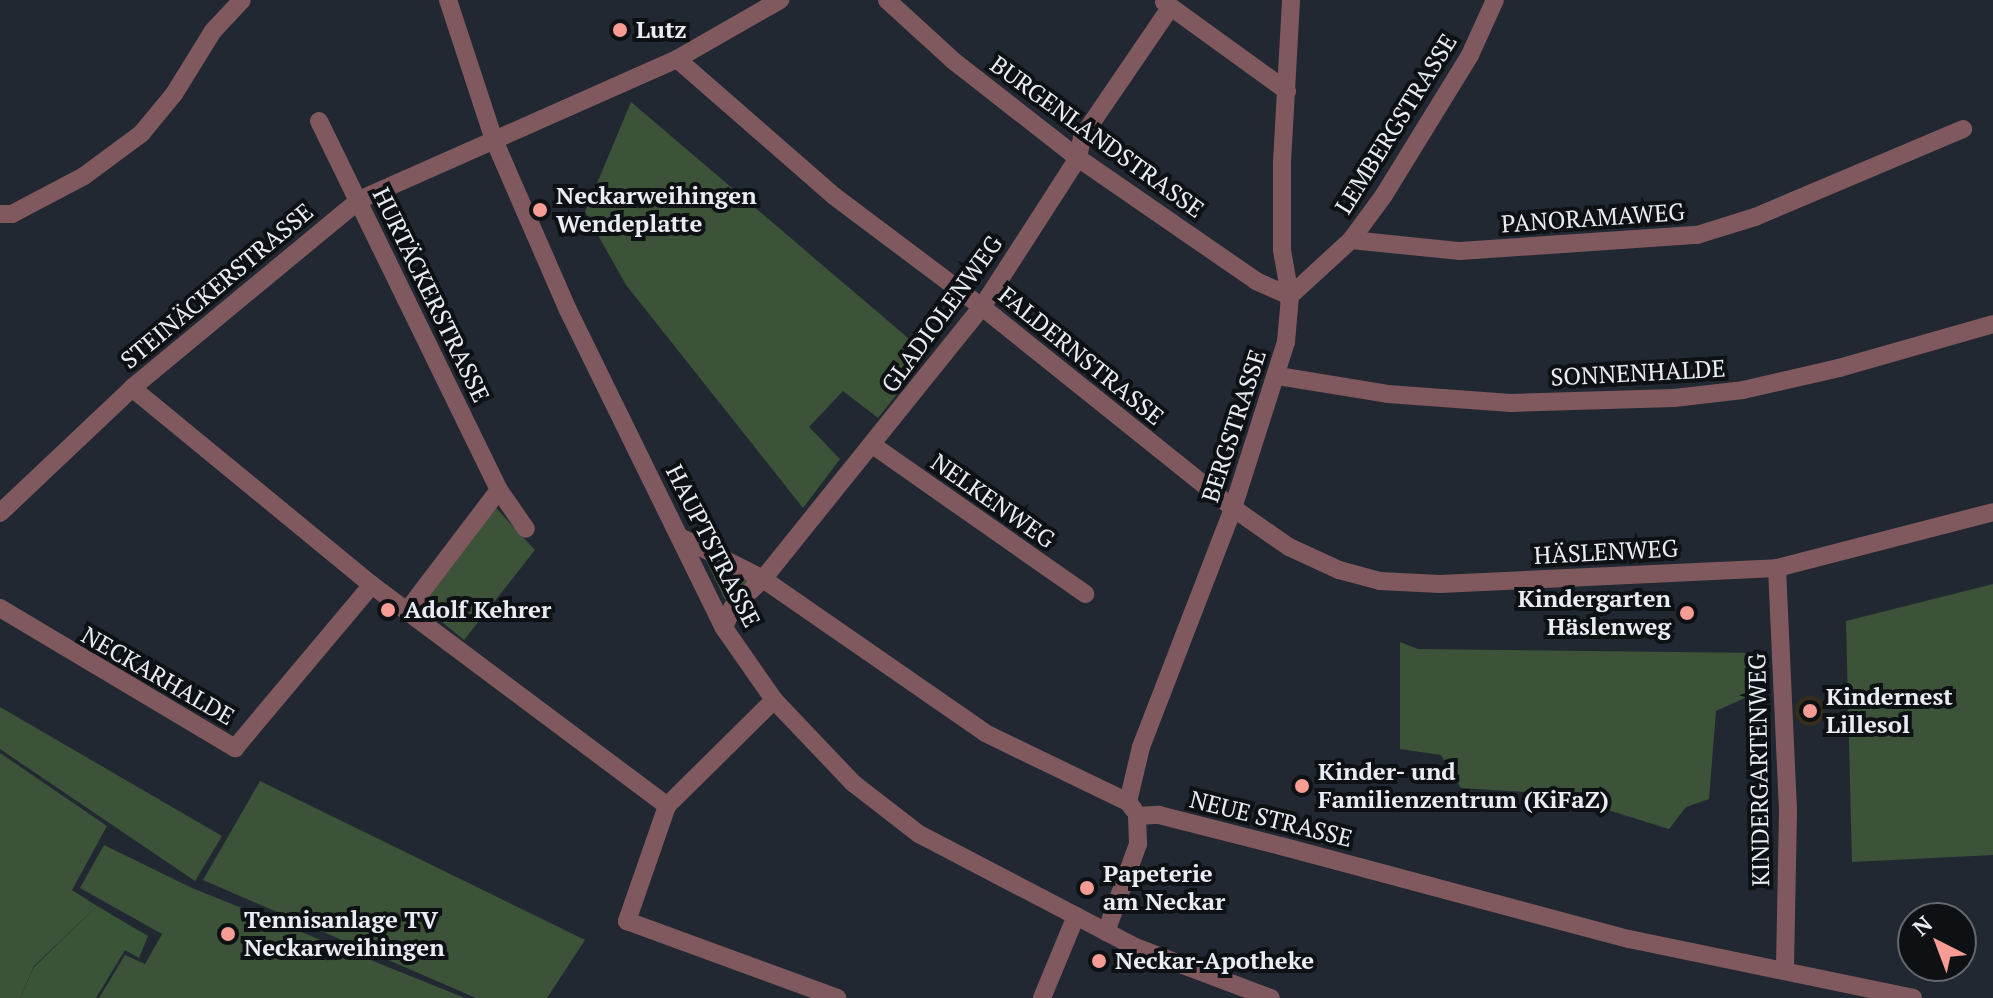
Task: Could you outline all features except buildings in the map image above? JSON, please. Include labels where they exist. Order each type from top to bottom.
[{"type":"street","points":[[0,214],[12,214],[84,176],[141,134],[174,94],[213,31],[242,0]]},
{"type":"street","name":"HAUPTSTRASSE","points":[[448,0],[494,140],[563,298],[724,628],[774,700],[827,759],[906,825],[1106,932],[1237,993],[1271,998]]},
{"type":"street","name":"STEINÄCKERSTRASSE","points":[[0,513],[132,388],[359,200],[677,59],[780,0]]},
{"type":"street","name":"BURGENLANDSTRASSE","points":[[887,0],[955,62],[1078,158],[1256,281],[1290,296]]},
{"type":"street","name":"BERGSTRASSE","points":[[1106,932],[1138,844],[1133,809],[1141,747],[1233,508],[1278,376],[1290,296],[1282,250],[1291,0]]},
{"type":"street","name":"LEMBERGSTRASSE","points":[[1290,296],[1351,240],[1470,55],[1495,0]]},
{"type":"street","points":[[1166,4],[1287,91]]},
{"type":"street","name":"GLADIOLENWEG","points":[[724,628],[732,608],[763,579],[874,446],[982,307],[1078,158],[1082,137],[1166,4]]},
{"type":"street","name":"FALDERNSTRASSE","points":[[677,59],[834,196],[982,307],[1233,508]]},
{"type":"street","name":"HURTÄCKERSTRASSE","points":[[319,121],[499,490],[526,529]]},
{"type":"street","name":"PANORAMAWEG","points":[[1351,240],[1460,251],[1697,235],[1755,217],[1963,129]]},
{"type":"street","name":"SONNENHALDE","points":[[1278,376],[1388,394],[1511,403],[1674,398],[1743,390],[1839,368],[1993,324]]},
{"type":"street","points":[[132,388],[372,585],[667,806]]},
{"type":"street","name":"NELKENWEG","points":[[874,446],[1085,594]]},
{"type":"street","points":[[407,611],[499,490]]},
{"type":"street","name":"HÄSLENWEG","points":[[1233,508],[1289,547],[1339,570],[1380,581],[1440,584],[1777,568],[1993,512]]},
{"type":"street","name":"NEUE STRASSE","points":[[682,538],[763,579],[985,733],[1133,809],[1629,939],[1913,998]]},
{"type":"street","name":"KINDERGARTENWEG","points":[[1777,568],[1788,811],[1785,971]]},
{"type":"street","name":"NECKARHALDE","points":[[0,608],[235,748],[372,585]]},
{"type":"street","points":[[774,700],[667,806],[627,921],[837,998]]},
{"type":"street","points":[[1042,998],[1076,916]]},
{"type":"shaded area","name":"Kindernest Lillesol","points":[[1810,696],[1816,697],[1824,705],[1824,717],[1816,725],[1810,726],[1804,725],[1796,717],[1795,711],[1796,705],[1804,697]]},
{"type":"green space","points":[[631,102],[928,355],[878,418],[843,391],[809,427],[840,459],[803,508],[626,285],[585,212]]},
{"type":"green space","points":[[496,508],[535,550],[464,640],[431,613],[428,598]]},
{"type":"green space","points":[[705,558],[749,581],[725,600]]},
{"type":"green space","points":[[1993,584],[1993,855],[1852,862],[1846,621]]},
{"type":"green space","points":[[1400,642],[1418,649],[1761,653],[1765,689],[1716,711],[1709,799],[1686,807],[1669,829],[1556,794],[1461,788],[1441,755],[1400,749]]},
{"type":"green space","points":[[0,707],[222,836],[195,881],[0,749]]},
{"type":"green space","points":[[0,753],[107,826],[72,890],[97,906],[34,966],[20,998],[0,998]]},
{"type":"green space","points":[[260,781],[585,940],[547,998],[476,998],[203,880]]},
{"type":"green space","points":[[104,845],[192,888],[465,998],[99,998],[125,955],[145,964],[162,934],[80,888]]},
{"type":"green space","points":[[97,906],[148,936],[139,958],[125,950],[96,998],[20,998],[34,967]]},
{"type":"place","name":"Lutz","points":[[620,30]]},
{"type":"place","name":"Neckarweihingen Wendeplatte","points":[[540,210]]},
{"type":"place","name":"Adolf Kehrer","points":[[388,610]]},
{"type":"place","name":"Kindergarten Häslenweg","points":[[1687,613]]},
{"type":"place","name":"Kindernest Lillesol","points":[[1810,711]]},
{"type":"place","name":"Kinder- und Familienzentrum (KiFaZ)","points":[[1302,786]]},
{"type":"place","name":"Papeterie am Neckar","points":[[1087,888]]},
{"type":"place","name":"Tennisanlage TV Neckarweihingen","points":[[228,934]]},
{"type":"place","name":"Neckar-Apotheke","points":[[1099,961]]}]
